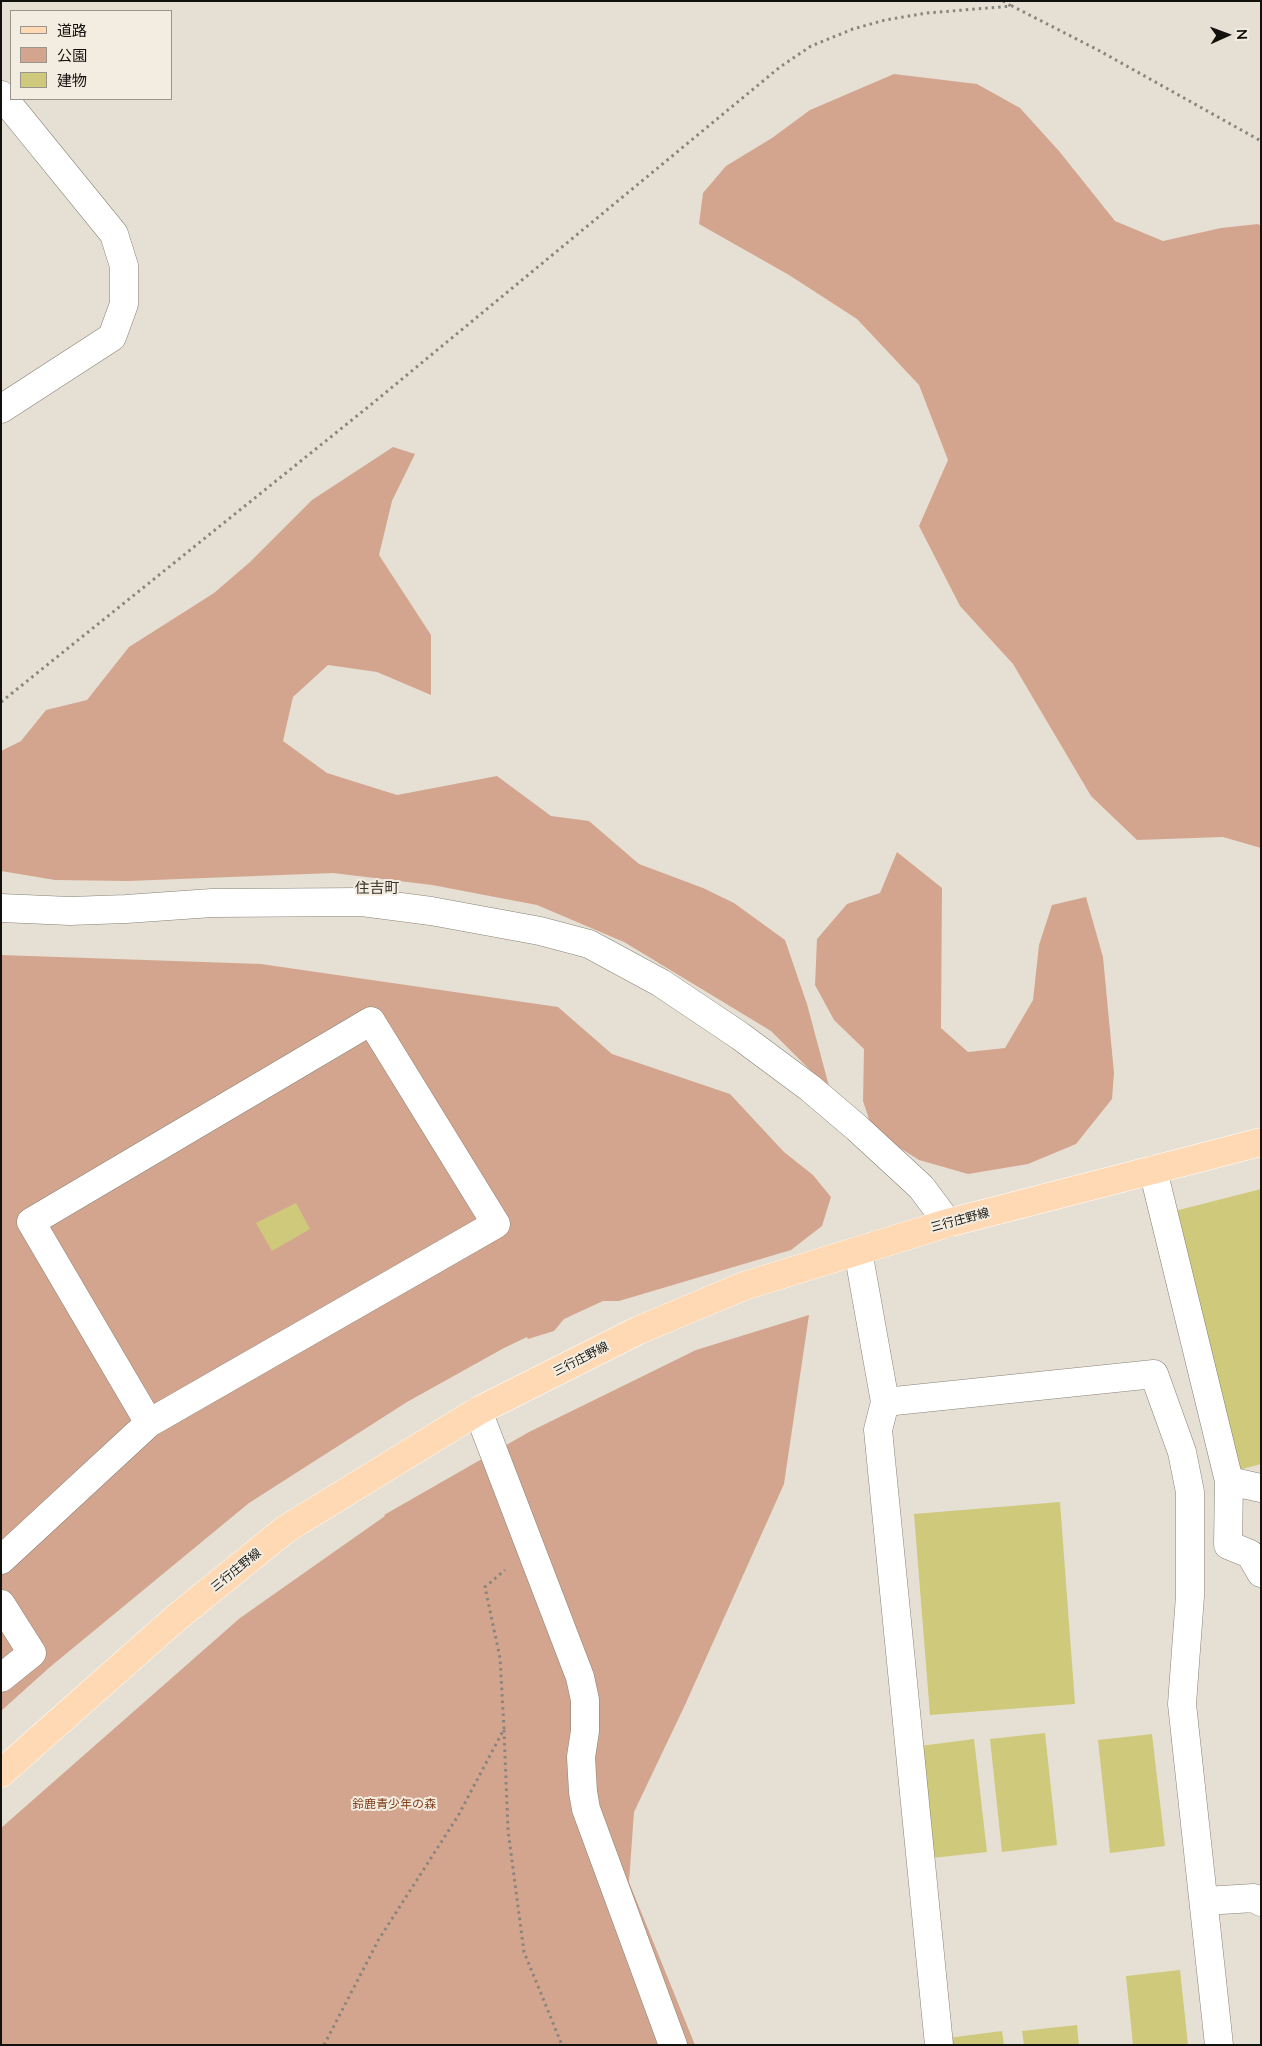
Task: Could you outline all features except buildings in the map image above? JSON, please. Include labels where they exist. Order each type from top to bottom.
[{"type":"main road","name":"三行庄野線","points":[[1,1773],[176,1618],[286,1529],[478,1411],[639,1330],[744,1286],[948,1223],[1261,1142]]},
{"type":"street","points":[[1,94],[114,234],[124,266],[124,304],[112,337],[1,409]]},
{"type":"street","points":[[1,908],[70,912],[126,910],[212,903],[362,902],[431,911],[540,931],[589,944],[661,983],[740,1036],[810,1088],[921,1187],[948,1223]]},
{"type":"street","points":[[1,1560],[148,1423],[496,1224],[371,1021],[31,1222],[148,1423]]},
{"type":"street","points":[[1153,1170],[1229,1481],[1228,1544]]},
{"type":"street","points":[[858,1251],[885,1402],[878,1430],[939,2045]]},
{"type":"street","points":[[885,1402],[1154,1374],[1182,1452],[1188,1484],[1190,1596],[1182,1704],[1218,2045]]},
{"type":"street","points":[[478,1411],[580,1677],[585,1700],[582,1757],[583,1792],[586,1809],[674,2045]]},
{"type":"street","points":[[1229,1481],[1261,1488]]},
{"type":"street","points":[[1190,1550],[1228,1544],[1250,1554],[1261,1572]]},
{"type":"street","points":[[1,1604],[32,1653],[1,1678]]},
{"type":"street","points":[[1204,1901],[1254,1898],[1261,1902]]},
{"type":"path","points":[[1003,1],[1098,50],[1261,141]]},
{"type":"path","points":[[1,702],[373,403],[780,67],[811,46],[853,29],[886,20],[927,13],[1012,6]]},
{"type":"path","points":[[531,1548],[485,1587],[500,1658],[508,1830],[524,1952],[562,2045]]},
{"type":"path","points":[[324,2045],[380,1938],[458,1816],[504,1729]]},
{"type":"green space","points":[[894,74],[977,84],[1020,108],[1059,151],[1115,221],[1163,241],[1221,228],[1258,224],[1261,226],[1261,848],[1223,837],[1137,840],[1091,796],[1013,664],[960,606],[919,526],[948,460],[919,385],[857,319],[789,275],[699,224],[703,193],[726,166],[772,138],[810,110]]},
{"type":"green space","points":[[393,447],[415,454],[392,501],[379,555],[431,635],[431,695],[377,672],[328,665],[293,697],[283,741],[327,773],[397,795],[497,776],[551,816],[589,821],[639,864],[703,888],[734,903],[785,940],[807,1004],[830,1090],[771,1031],[624,942],[537,905],[432,885],[333,873],[128,881],[55,880],[1,871],[1,751],[21,741],[46,710],[87,700],[129,647],[214,593],[250,562],[312,500]]},
{"type":"green space","points":[[897,852],[942,888],[941,1028],[968,1052],[1005,1048],[1033,1000],[1039,945],[1052,905],[1086,897],[1103,957],[1114,1073],[1112,1099],[1076,1144],[1028,1164],[968,1174],[919,1160],[873,1131],[863,1101],[864,1049],[834,1020],[815,985],[817,939],[847,904],[880,893]]},
{"type":"green space","points":[[1,955],[261,964],[558,1007],[612,1054],[730,1094],[784,1152],[813,1175],[831,1197],[822,1226],[791,1250],[619,1301],[603,1301],[564,1319],[554,1331],[528,1339],[527,1337],[504,1348],[407,1402],[249,1503],[50,1667],[1,1711]]},
{"type":"green space","name":"鈴鹿青少年の森","points":[[809,1315],[784,1484],[685,1705],[634,1812],[629,1882],[695,2045],[1,2045],[1,1828],[240,1618],[384,1515],[529,1432],[696,1350]]},
{"type":"district","name":"住吉町","points":[[377,888]]}]
